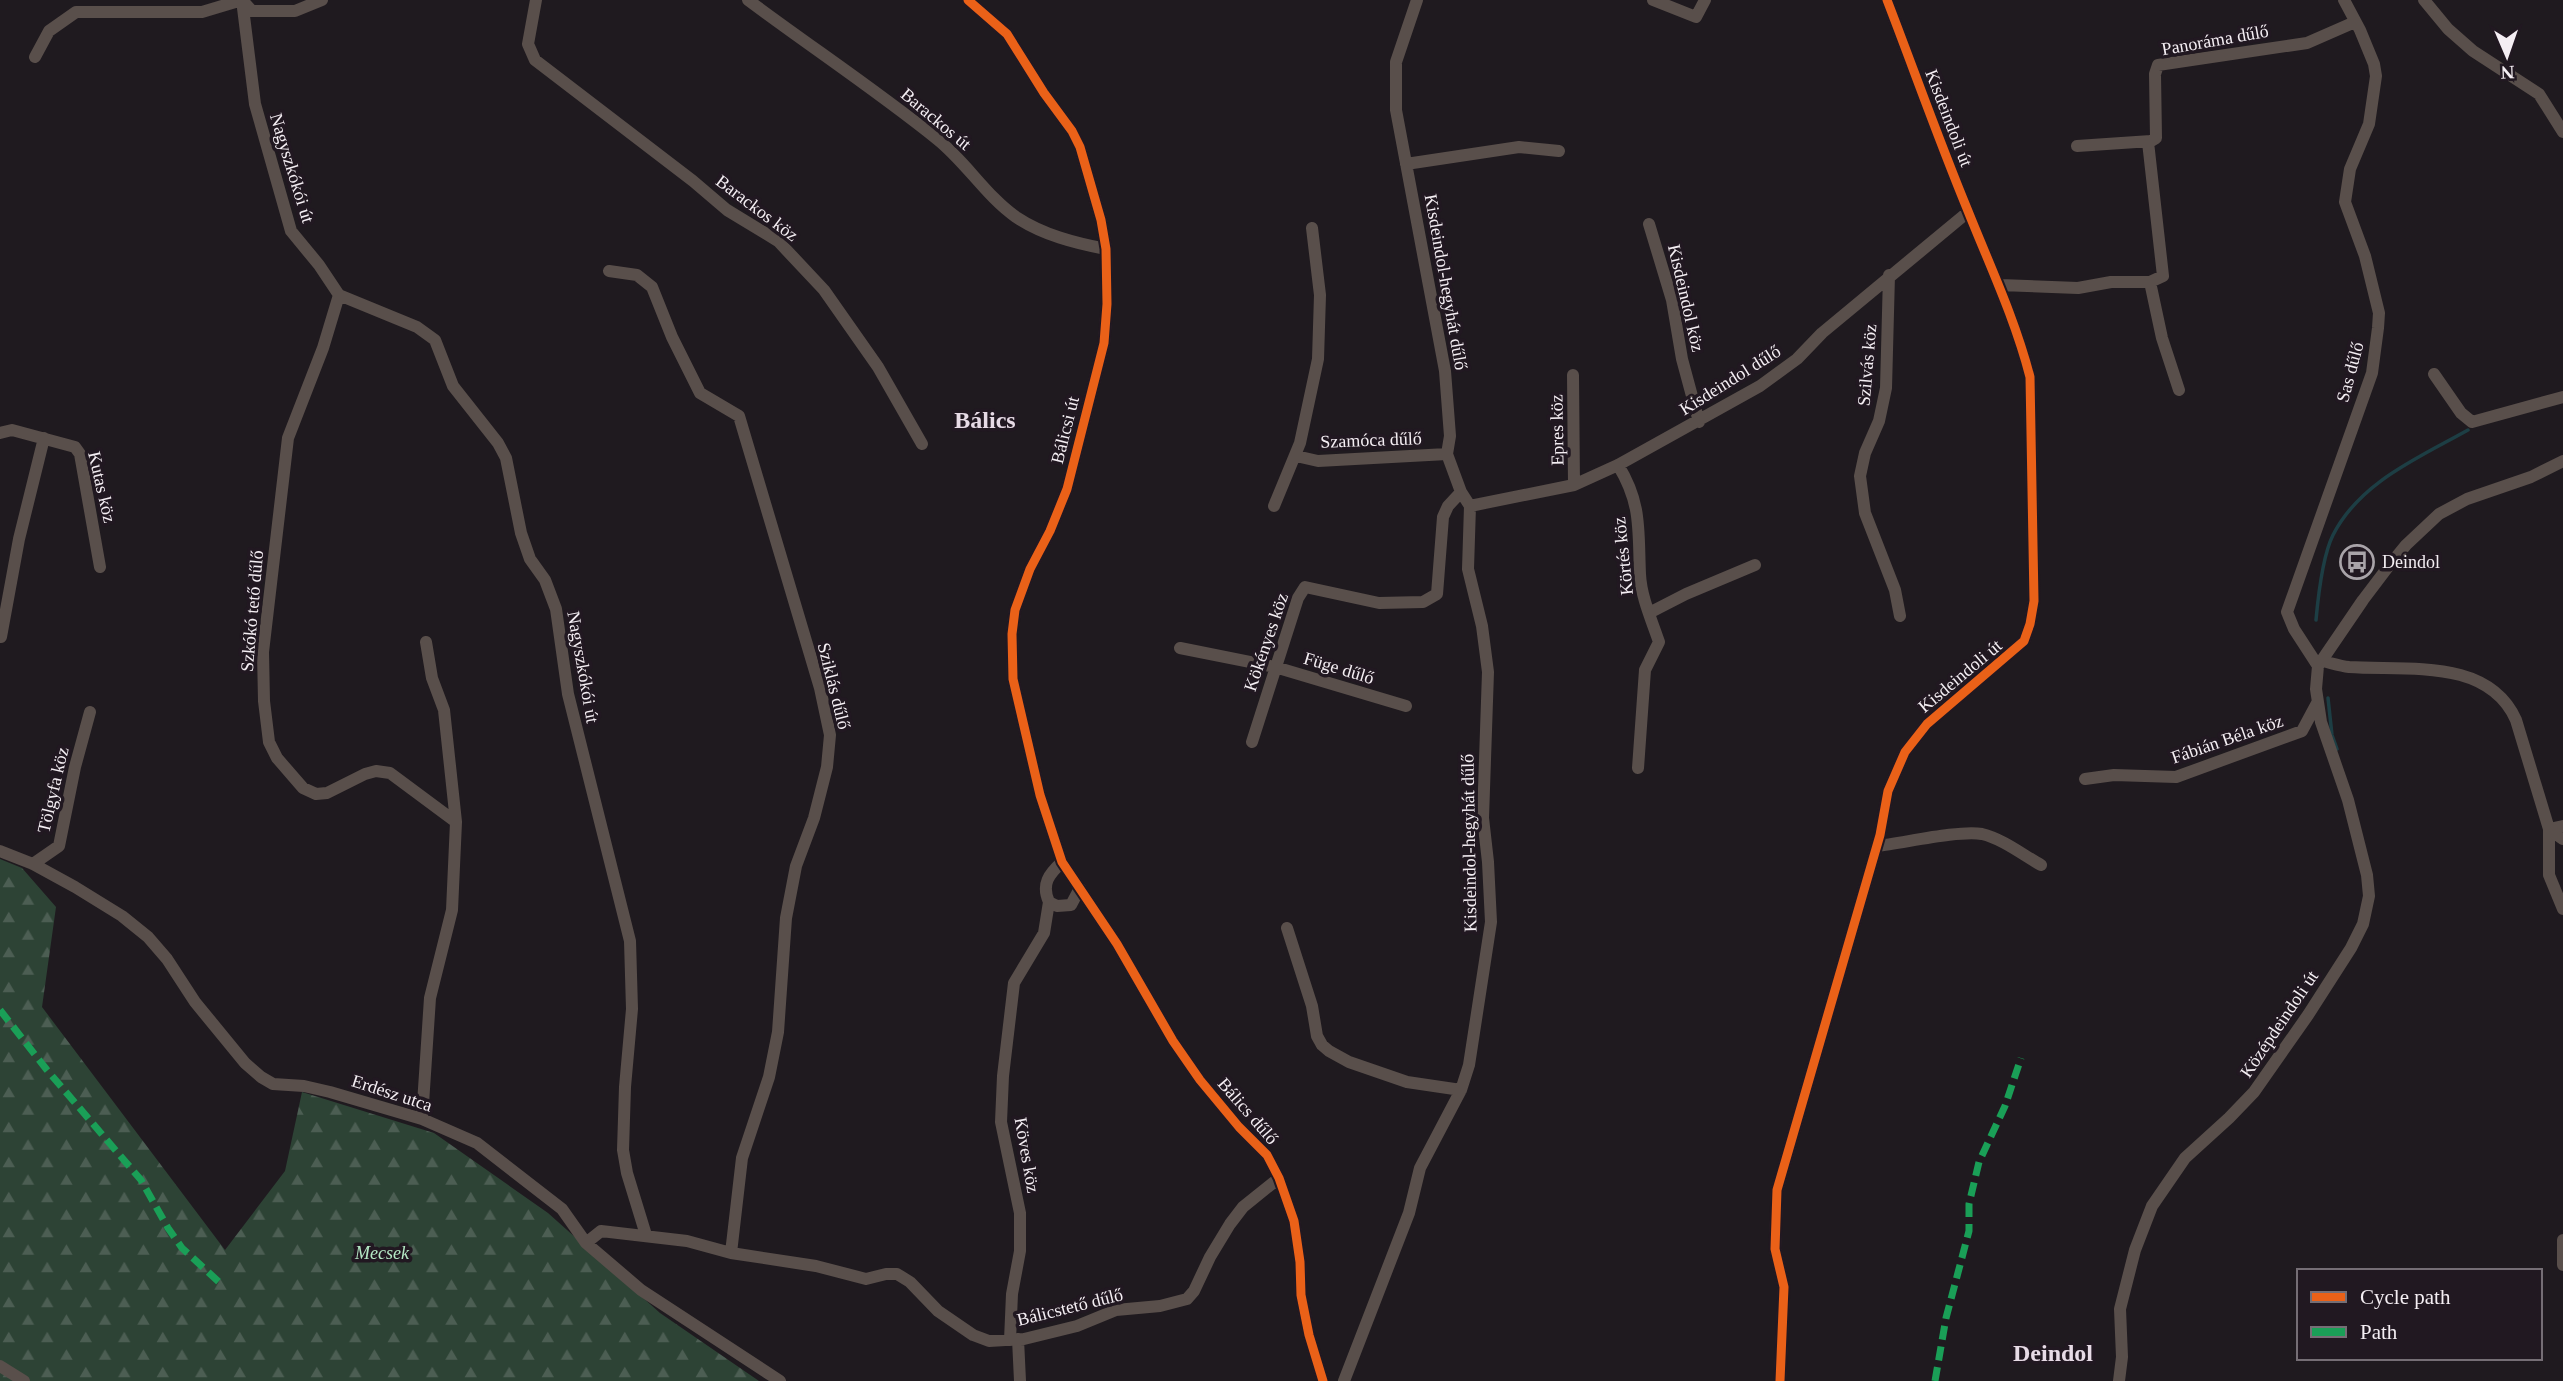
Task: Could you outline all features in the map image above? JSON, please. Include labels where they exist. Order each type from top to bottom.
[{"type":"street","points":[[35,57],[49,31],[76,12],[202,12],[242,0],[252,11],[295,11],[322,0]]},
{"type":"street","name":"Nagyszkókói út","points":[[242,0],[255,104],[290,231],[319,265],[339,295],[416,327],[435,340],[453,386],[498,443],[506,458],[521,533],[530,559],[545,580],[556,609],[568,694],[631,941],[632,1009],[623,1150],[627,1173],[646,1235]]},
{"type":"street","name":"Barackos köz","points":[[536,0],[528,44],[535,60],[727,210],[778,241],[824,290],[878,367],[922,444]]},
{"type":"street","name":"Barackos út","points":[[748,0],[862,81],[940,141],[1015,216],[1061,239],[1106,249]]},
{"type":"street","name":"Bálicsi út","points":[[968,0],[1007,34],[1044,93],[1072,131],[1080,147],[1101,220],[1106,249],[1107,304],[1104,343],[1067,489],[1050,531],[1030,569],[1015,610],[1012,634],[1013,679],[1041,795],[1062,862],[1080,888]]},
{"type":"street","name":"Kisdeindol-hegyhát dűlő","points":[[1345,1381],[1409,1213],[1420,1168],[1461,1090],[1469,1065],[1491,922],[1483,818],[1488,672],[1482,626],[1468,569],[1470,506],[1461,492],[1447,454],[1450,436],[1445,371],[1396,110],[1395,62],[1417,0]]},
{"type":"street","points":[[1653,0],[1696,17],[1705,0]]},
{"type":"street","name":"Kisdeindoli út","points":[[1780,1381],[1784,1287],[1775,1249],[1777,1190],[1877,846],[1888,791],[1905,752],[1927,724],[2024,641],[2034,601],[2030,377],[2000,285],[1968,212],[1887,0]]},
{"type":"street","name":"Sas dűlő","points":[[2320,663],[2294,629],[2287,612],[2372,373],[2379,313],[2365,256],[2345,202],[2350,169],[2369,124],[2376,76],[2374,64],[2344,0]]},
{"type":"street","points":[[2424,0],[2448,29],[2473,51],[2539,94],[2563,132]]},
{"type":"street","name":"Panoráma dűlő","points":[[2150,282],[2163,276],[2148,142],[2158,134],[2155,74],[2158,65],[2307,43],[2355,22]]},
{"type":"street","points":[[2077,146],[2148,142]]},
{"type":"street","points":[[1406,164],[1519,146],[1559,150]]},
{"type":"street","name":"Kisdeindol dűlő","points":[[1470,506],[1574,485],[1699,422],[1760,386],[1797,359],[1822,332],[1968,212]]},
{"type":"street","name":"Kisdeindol köz","points":[[1649,224],[1672,300],[1682,359],[1699,422]]},
{"type":"street","name":"Szamóca dűlő","points":[[1274,506],[1296,456],[1318,359],[1320,295],[1312,228]]},
{"type":"street","name":"Sziklás dűlő","points":[[610,271],[637,275],[652,287],[672,337],[700,393],[738,416],[820,688],[830,734],[827,767],[814,818],[796,866],[788,905],[778,1032],[769,1077],[742,1158],[731,1254]]},
{"type":"street","name":"Szilvás köz","points":[[1889,275],[1886,388],[1879,421],[1865,453],[1860,476],[1865,513],[1895,590],[1900,616]]},
{"type":"street","points":[[2000,285],[2078,288],[2111,282],[2150,282],[2162,338],[2179,390]]},
{"type":"street","name":"Szkókó tető dűlő","points":[[339,295],[323,348],[288,438],[263,652],[264,701],[269,742],[277,758],[295,781],[316,794],[327,793],[365,774],[376,771],[390,773],[456,822]]},
{"type":"street","points":[[2434,374],[2462,413],[2472,422],[2563,397]]},
{"type":"street","name":"Epres köz","points":[[1573,375],[1574,485]]},
{"type":"street","name":"Kutas köz","points":[[0,433],[12,430],[75,447],[80,454],[100,567]]},
{"type":"street","points":[[1,637],[19,538],[44,438]]},
{"type":"street","name":"Szamóca dűlő","points":[[1296,456],[1318,461],[1447,454]]},
{"type":"street","points":[[2563,461],[2531,477],[2467,499],[2439,514],[2406,545],[2388,567],[2320,663],[2347,667],[2449,672],[2482,682],[2508,703],[2516,720],[2549,829],[2549,875],[2563,909]]},
{"type":"street","name":"Körtés köz","points":[[1618,465],[1631,486],[1641,551],[1639,576],[1659,642],[1645,670],[1638,768]]},
{"type":"street","name":"Kökényes köz","points":[[1252,742],[1298,598],[1305,587],[1379,603],[1423,602],[1437,594],[1443,517],[1448,506],[1461,492]]},
{"type":"street","points":[[1649,613],[1685,594],[1755,565]]},
{"type":"street","points":[[422,1119],[430,998],[452,910],[456,822],[444,710],[432,678],[426,642]]},
{"type":"street","name":"Füge dűlő","points":[[1180,648],[1275,667],[1406,706]]},
{"type":"street","name":"Középdeindoli út","points":[[2119,1381],[2122,1357],[2120,1309],[2135,1250],[2152,1206],[2185,1158],[2254,1092],[2308,1016],[2351,948],[2363,923],[2369,896],[2363,850],[2327,745],[2316,689],[2320,663]]},
{"type":"street","name":"Fábián Béla köz","points":[[2085,779],[2114,775],[2176,777],[2200,770],[2302,731],[2319,700]]},
{"type":"street","name":"Tölgyfa köz","points":[[33,864],[59,846],[75,767],[90,712]]},
{"type":"street","points":[[2549,829],[2563,826]]},
{"type":"street","points":[[2549,829],[2563,839]]},
{"type":"street","points":[[1877,846],[1958,834],[1982,834],[2009,846],[2041,866]]},
{"type":"street","name":"Erdész utca","points":[[0,851],[33,864],[110,909],[148,937],[244,1063],[261,1077],[273,1084],[330,1092],[422,1119],[477,1143],[562,1209],[586,1243],[641,1290],[780,1381]]},
{"type":"street","points":[[1062,862],[1046,881],[1045,891],[1049,902],[1057,906],[1071,905],[1080,888]]},
{"type":"street","name":"Bálics dűlő","points":[[1080,888],[1117,944],[1180,1051],[1239,1127],[1267,1155],[1279,1178],[1289,1200],[1294,1221],[1300,1262],[1301,1295],[1309,1335],[1323,1381]]},
{"type":"street","name":"Köves köz","points":[[1020,1381],[1014,1339],[1012,1294],[1020,1251],[1020,1213],[1002,1122],[1003,1076],[1014,983],[1045,933],[1049,902]]},
{"type":"street","points":[[1287,928],[1312,1006],[1317,1036],[1329,1051],[1349,1062],[1407,1083],[1461,1090]]},
{"type":"street","name":"Bálicstető dűlő","points":[[586,1243],[601,1231],[646,1235],[687,1241],[731,1254],[816,1266],[866,1279],[897,1274],[910,1282],[938,1311],[973,1335],[989,1341],[1014,1339],[1077,1326],[1116,1310],[1152,1308],[1187,1299],[1230,1224],[1243,1207],[1279,1178]]},
{"type":"street","points":[[2563,1240],[2563,1265]]},
{"type":"street","points":[[0,1366],[24,1381]]},
{"type":"green space","name":"Mecsek","points":[[0,859],[22,868],[56,907],[42,1007],[225,1250],[285,1171],[302,1092],[434,1133],[548,1213],[660,1313],[759,1381],[0,1381]]},
{"type":"waterway","points":[[2316,620],[2326,554],[2333,535],[2345,516],[2358,500],[2392,473],[2468,430]]},
{"type":"waterway","points":[[2328,698],[2332,735],[2337,749]]},
{"type":"marked path","points":[[0,1010],[47,1070],[141,1180],[182,1248],[219,1282]]},
{"type":"marked path","points":[[1935,1381],[1946,1318],[1969,1231],[1969,1204],[1979,1162],[2005,1106],[2021,1058]]},
{"type":"cycle path","points":[[968,0],[1007,34],[1044,93],[1072,131],[1080,147],[1101,220],[1106,249],[1107,304],[1104,343],[1067,489],[1050,531],[1030,569],[1015,610],[1012,634],[1013,679],[1040,795],[1062,862],[1117,944],[1173,1041],[1200,1080],[1239,1127],[1267,1155],[1279,1178],[1294,1221],[1300,1262],[1301,1295],[1309,1335],[1323,1381]]},
{"type":"cycle path","points":[[1780,1381],[1784,1287],[1775,1249],[1777,1190],[1880,835],[1888,791],[1905,752],[1927,724],[2024,641],[2034,601],[2030,377],[2010,313],[1887,0]]},
{"type":"place","name":"Deindol","points":[[2357,562]]},
{"type":"district","name":"Bálics","points":[[985,420]]},
{"type":"district","name":"Deindol","points":[[2053,1353]]}]
